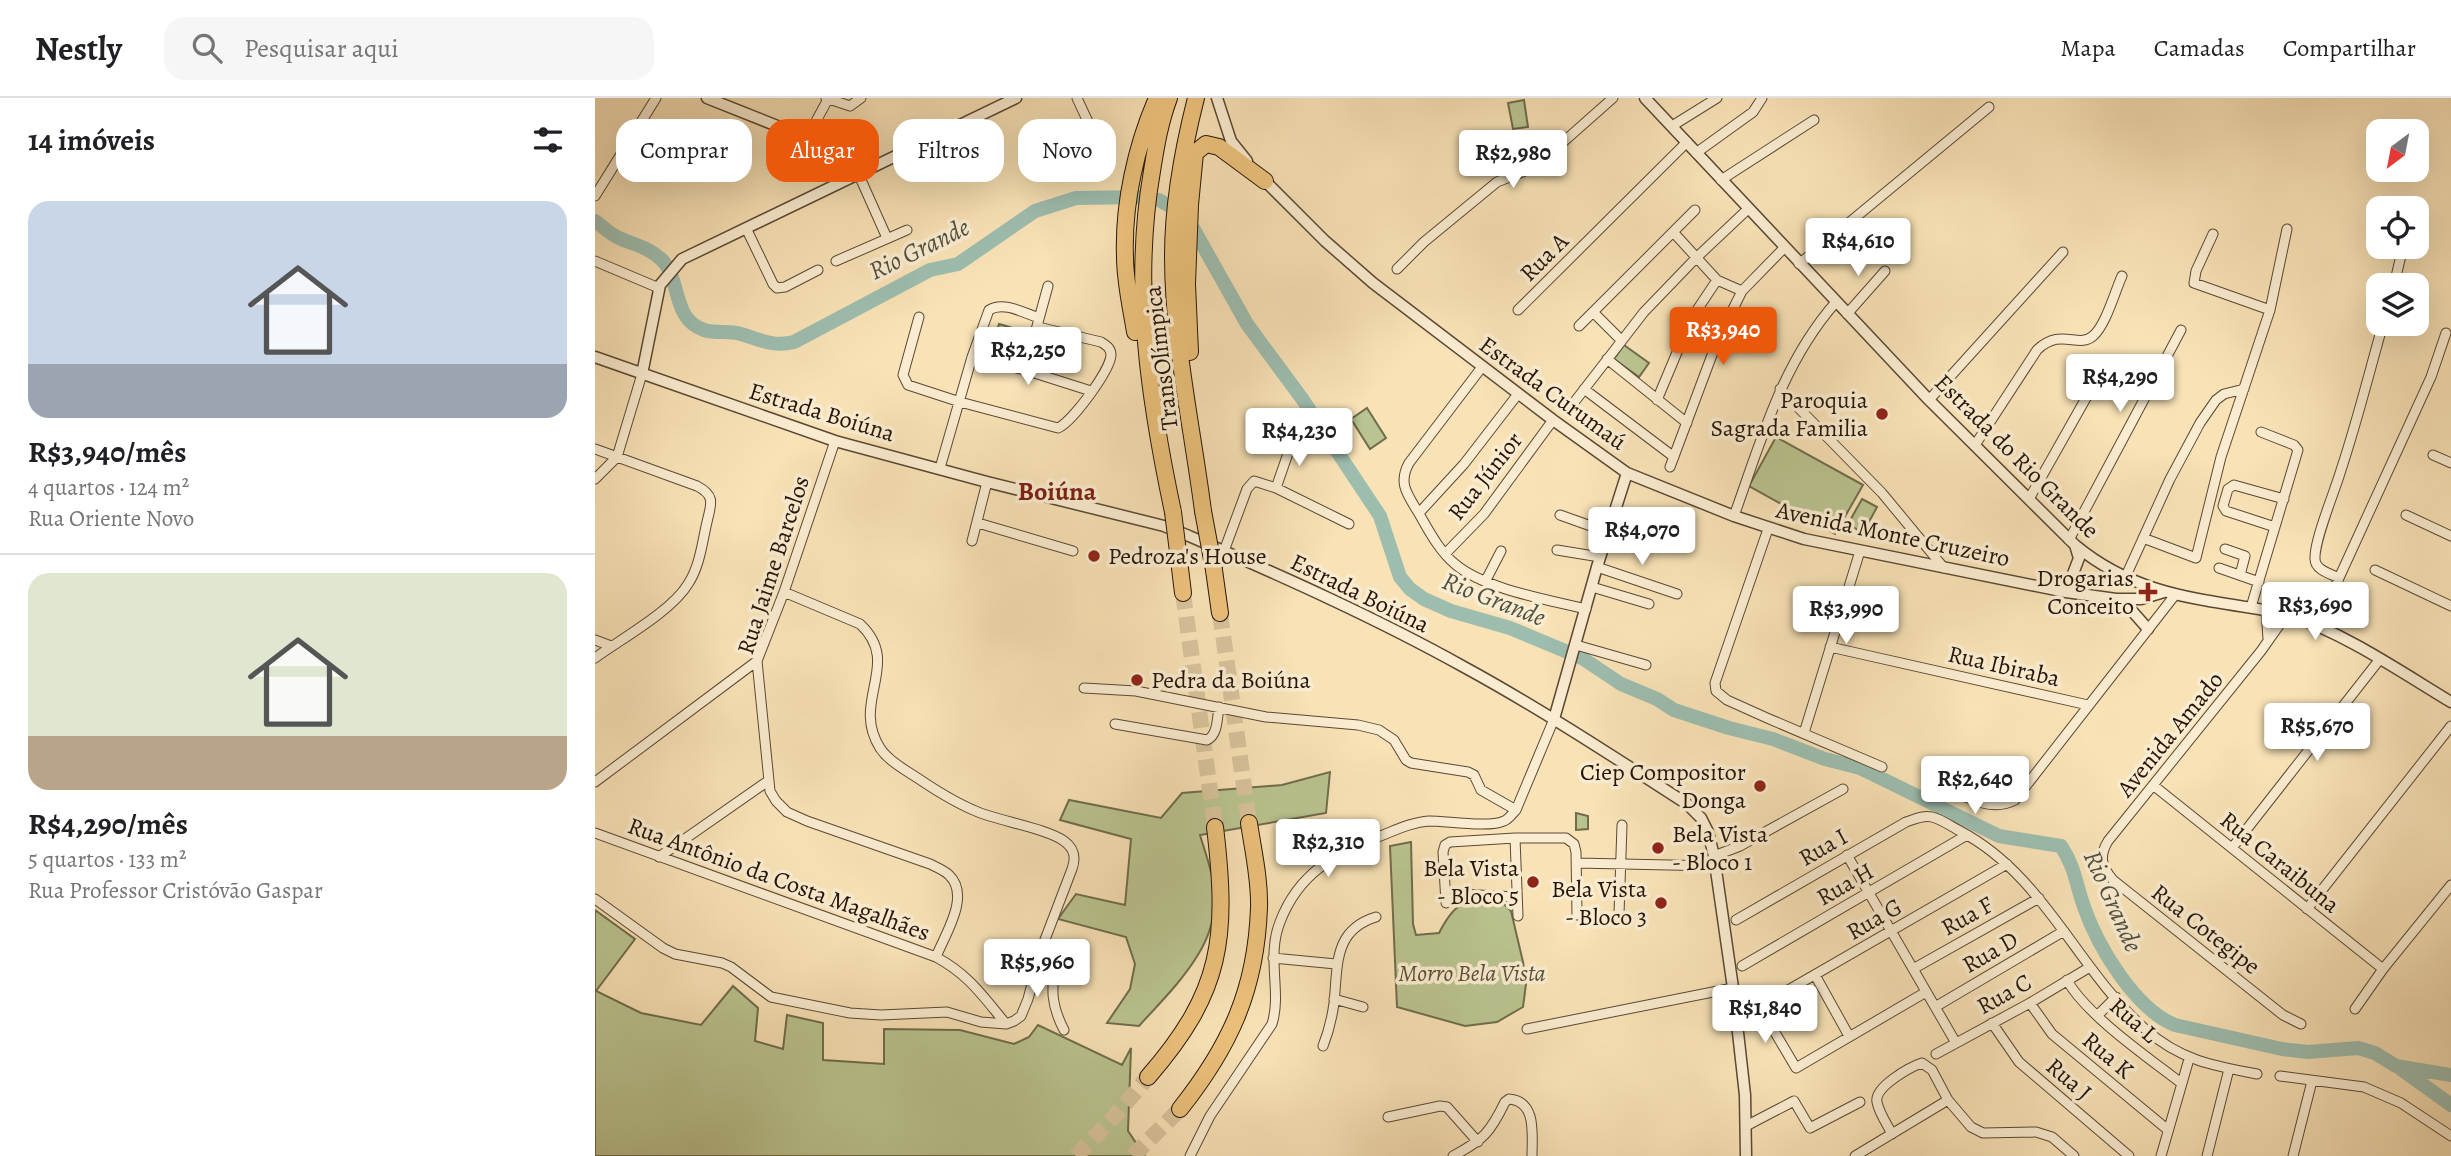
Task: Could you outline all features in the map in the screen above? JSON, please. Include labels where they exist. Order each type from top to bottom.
[{"type":"highway","points":[[1157,98],[1147,121],[1135,167],[1128,208],[1125,256],[1126,279],[1157,458],[1165,478]]},
{"type":"highway","name":"TransOlímpica","points":[[1169,98],[1157,138],[1150,180],[1142,263],[1144,327],[1150,387],[1173,512],[1183,593]]},
{"type":"highway","name":"TransOlímpica","points":[[1196,98],[1184,153],[1184,200],[1175,225],[1174,291],[1183,380],[1220,613]]},
{"type":"highway","points":[[1190,413],[1194,391],[1188,341],[1189,233],[1184,200],[1197,149],[1206,144],[1219,147],[1265,181]]},
{"type":"highway","points":[[1180,1110],[1222,1049],[1238,1017],[1250,975],[1259,906],[1249,822]]},
{"type":"highway","points":[[1148,1077],[1177,1043],[1192,1020],[1207,988],[1218,953],[1221,893],[1215,827]]},
{"type":"street","points":[[595,196],[656,98]]},
{"type":"street","points":[[707,98],[766,122]]},
{"type":"street","points":[[817,119],[827,99],[850,106],[861,98]]},
{"type":"street","points":[[879,163],[1016,98]]},
{"type":"street","points":[[1077,98],[1086,119]]},
{"type":"street","name":"Estrada Curumaú","points":[[1217,98],[1231,141],[1304,222],[1355,267],[1482,367],[1627,473],[1555,719],[1516,810]]},
{"type":"street","points":[[1397,269],[1424,242],[1497,182],[1535,167],[1613,98]]},
{"type":"street","name":"Estrada do Rio Grande","points":[[1644,98],[1929,400],[2072,542]]},
{"type":"street","points":[[1672,126],[1717,98]]},
{"type":"street","points":[[1696,153],[1753,112],[1762,98]]},
{"type":"street","points":[[1799,264],[1989,107]]},
{"type":"street","points":[[1721,180],[1814,120]]},
{"type":"street","name":"Rua A","points":[[1518,310],[1687,142]]},
{"type":"street","points":[[595,479],[617,457],[642,374],[659,286],[682,259],[839,182]]},
{"type":"street","points":[[859,182],[887,238]]},
{"type":"street","points":[[1572,405],[1644,312],[1748,209]]},
{"type":"street","points":[[1580,326],[1695,211]]},
{"type":"street","points":[[746,228],[777,288],[785,287],[818,270]]},
{"type":"street","points":[[2143,538],[2196,558],[2212,487],[2270,310],[2287,229]]},
{"type":"street","points":[[836,261],[907,230]]},
{"type":"street","points":[[1674,233],[1717,279],[1742,291]]},
{"type":"street","points":[[2213,234],[2196,271],[2194,283],[2270,310]]},
{"type":"street","points":[[1670,467],[1718,339],[1742,291],[1784,248]]},
{"type":"street","points":[[1929,400],[2063,252]]},
{"type":"street","points":[[595,261],[659,286]]},
{"type":"street","points":[[1847,314],[1885,271]]},
{"type":"street","points":[[1975,445],[2045,342],[2052,338],[2085,340],[2092,337],[2109,308],[2122,276]]},
{"type":"street","points":[[1657,400],[1691,319],[1717,279]]},
{"type":"street","points":[[1025,370],[1048,286]]},
{"type":"street","points":[[1734,516],[1780,389],[1808,336],[1836,302]]},
{"type":"street","points":[[919,317],[905,365],[905,381],[915,388],[960,402],[1058,428],[1071,419],[1104,372],[1111,355],[1105,345],[1039,323],[1006,307],[997,306],[989,310],[972,356],[960,402],[940,468]]},
{"type":"street","points":[[1593,312],[1621,340]]},
{"type":"street","points":[[2066,592],[2082,556],[2072,542],[2181,330]]},
{"type":"street","points":[[2319,627],[2431,377],[2446,333]]},
{"type":"street","points":[[2339,578],[2322,570],[2315,560],[2380,336]]},
{"type":"street","points":[[972,356],[1091,391]]},
{"type":"street","name":"Estrada Boiúna","points":[[595,357],[835,441],[1164,526],[1364,616],[1462,666],[1555,719],[1688,804],[1708,832],[1714,861],[1733,988],[1748,1156]]},
{"type":"street","points":[[1607,359],[1687,424]]},
{"type":"street","points":[[1482,367],[1405,471],[1403,485],[1445,554],[1466,572],[1504,588],[1586,610]]},
{"type":"street","points":[[2029,499],[2103,368]]},
{"type":"street","points":[[1584,389],[1674,457]]},
{"type":"street","points":[[1780,389],[1882,493],[1944,568]]},
{"type":"street","points":[[2125,578],[2170,479],[2200,423],[2216,400],[2224,394],[2244,389]]},
{"type":"street","points":[[1419,513],[1464,464],[1518,394]]},
{"type":"street","name":"Rua Júnior","points":[[1445,554],[1484,514],[1553,421]]},
{"type":"street","points":[[2251,607],[2298,450],[2294,445],[2261,432]]},
{"type":"street","points":[[1276,488],[1293,439]]},
{"type":"street","name":"Rua Jaime Barcelos","points":[[835,441],[757,661],[768,780],[776,801],[787,811],[807,821],[930,864],[948,874],[959,891],[958,901],[936,957]]},
{"type":"street","points":[[595,449],[697,486],[706,491],[711,502],[698,564],[689,583],[660,612],[595,658]]},
{"type":"street","points":[[2433,455],[2451,463]]},
{"type":"street","name":"Avenida Monte Cruzeiro","points":[[1627,473],[1768,529],[1804,539],[2066,592],[2116,599],[2141,599],[2170,594]]},
{"type":"street","points":[[1224,551],[1251,483],[1257,481],[1349,524]]},
{"type":"street","points":[[972,541],[987,482]]},
{"type":"street","points":[[2274,527],[2226,511],[2223,506],[2228,489],[2234,485],[2284,499]]},
{"type":"street","points":[[1560,515],[1644,545]]},
{"type":"street","points":[[2406,516],[2451,536]]},
{"type":"street","points":[[978,523],[1073,551]]},
{"type":"street","points":[[1768,529],[1715,683],[1716,691],[1727,700],[1882,767]]},
{"type":"street","points":[[2225,549],[2245,556],[2240,575]]},
{"type":"street","points":[[1557,550],[1599,562],[1677,594]]},
{"type":"street","points":[[1486,580],[1501,551]]},
{"type":"street","points":[[1804,733],[1860,551]]},
{"type":"street","name":"Estrada do Rio Grande","points":[[2082,556],[2125,578],[2170,594],[2287,614],[2319,627],[2380,659],[2451,702]]},
{"type":"street","points":[[2220,568],[2259,582]]},
{"type":"street","points":[[2375,570],[2451,606]]},
{"type":"street","points":[[1592,587],[1649,604]]},
{"type":"street","points":[[595,899],[603,902],[663,948],[675,954],[731,967],[771,997],[849,1013],[893,1015],[947,1012],[981,1022],[1006,1024],[1021,1016],[1041,950],[1072,869],[1075,859],[1072,850],[1058,837],[978,812],[942,794],[881,751],[870,725],[870,698],[879,661],[870,633],[860,624],[783,592]]},
{"type":"street","points":[[1936,782],[1982,803],[2005,805],[2015,800],[2148,629],[2170,594]]},
{"type":"street","points":[[2116,599],[2133,612],[2148,629]]},
{"type":"street","points":[[2266,610],[2268,639]]},
{"type":"street","name":"Avenida Amado","points":[[2101,852],[2261,651],[2287,614]]},
{"type":"street","points":[[595,640],[611,646]]},
{"type":"street","points":[[1576,647],[1646,665]]},
{"type":"street","name":"Rua Ibiraba","points":[[1830,647],[2088,705]]},
{"type":"street","points":[[2232,849],[2380,659]]},
{"type":"street","points":[[597,778],[757,661]]},
{"type":"street","points":[[1083,688],[1136,691],[1266,717],[1358,725],[1379,730],[1394,740],[1406,760],[1411,763],[1468,772],[1473,775],[1481,790],[1516,810],[1508,819],[1495,823],[1417,822],[1345,850],[1322,864],[1307,878],[1290,901],[1279,925],[1273,958],[1276,1006],[1272,1024],[1210,1116],[1190,1156]]},
{"type":"street","points":[[1115,724],[1206,740],[1214,734],[1219,707]]},
{"type":"street","points":[[2307,909],[2451,726]]},
{"type":"street","points":[[659,856],[768,780]]},
{"type":"street","name":"Rua Caraibuna","points":[[2153,785],[2383,970]]},
{"type":"street","points":[[1577,863],[1714,861],[1843,789]]},
{"type":"street","name":"Rua I","points":[[1736,920],[1906,822],[1922,816],[1933,817],[1967,835]]},
{"type":"street","points":[[1619,914],[1622,825]]},
{"type":"street","name":"Rua Antônio da Costa Magalhães","points":[[595,833],[936,957],[956,968],[971,981],[1006,1024]]},
{"type":"street","points":[[1967,835],[2007,864],[2039,898],[2090,967],[2147,1030],[2189,1059],[2257,1074]]},
{"type":"street","name":"Rua H","points":[[1742,966],[1967,835]]},
{"type":"street","points":[[1515,838],[1518,916]]},
{"type":"street","points":[[1446,902],[1443,852],[1445,845],[1450,842],[1566,838],[1573,844],[1577,863],[1577,915]]},
{"type":"street","name":"Rua Cotegipe","points":[[2101,852],[2102,862],[2113,880],[2283,1015],[2301,1024]]},
{"type":"street","points":[[1847,855],[1956,1043]]},
{"type":"street","name":"Rua G","points":[[1736,1020],[2007,864]]},
{"type":"street","points":[[2355,1009],[2451,885]]},
{"type":"street","points":[[1460,894],[1516,897]]},
{"type":"street","name":"Rua F","points":[[1913,968],[2039,898]]},
{"type":"street","points":[[1323,1046],[1331,1024],[1336,964],[1352,929],[1362,921],[1376,917]]},
{"type":"street","name":"Rua D","points":[[1935,1007],[2064,931]]},
{"type":"street","points":[[1041,950],[1055,960],[1052,998],[1054,1012],[1063,1030]]},
{"type":"street","points":[[1273,958],[1336,964]]},
{"type":"street","name":"Rua C","points":[[1936,1054],[2031,1003],[2090,967]]},
{"type":"street","points":[[1815,975],[1849,1036]]},
{"type":"street","name":"Rua L","points":[[2067,980],[2098,1015],[2181,1083]]},
{"type":"street","points":[[1527,1029],[1733,988]]},
{"type":"street","points":[[1760,1007],[1796,1068],[1926,992]]},
{"type":"street","points":[[2098,1015],[2116,997]]},
{"type":"street","points":[[1334,999],[1363,1007]]},
{"type":"street","name":"Rua K","points":[[2031,1003],[2052,1034],[2168,1130]]},
{"type":"street","name":"Rua J","points":[[1992,1023],[2019,1062],[2129,1156]]},
{"type":"street","points":[[2161,1156],[2189,1059]]},
{"type":"street","points":[[1892,1134],[1877,1103],[1877,1095],[1881,1088],[1913,1066],[1922,1063],[1927,1065],[1948,1100],[1971,1127],[1983,1133],[2036,1132],[2052,1138],[2074,1156]]},
{"type":"street","points":[[2207,1156],[2229,1069]]},
{"type":"street","points":[[2280,1076],[2364,1087],[2401,1103],[2451,1136]]},
{"type":"street","points":[[2293,1156],[2312,1081]]},
{"type":"street","points":[[1453,1156],[1478,1142],[1488,1132],[1509,1099],[1524,1103],[1528,1109],[1532,1128],[1532,1156]]},
{"type":"street","points":[[1855,1156],[1948,1100]]},
{"type":"street","points":[[1746,1126],[1794,1101],[1810,1128],[1860,1102]]},
{"type":"street","points":[[1388,1117],[1440,1106],[1447,1107],[1478,1142]]},
{"type":"green space","points":[[1524,100],[1528,127],[1513,129],[1508,103]]},
{"type":"green space","points":[[999,324],[1030,333],[1025,351],[994,341]]},
{"type":"green space","points":[[1624,345],[1649,363],[1639,377],[1614,359]]},
{"type":"green space","points":[[1367,408],[1386,438],[1370,449],[1351,419]]},
{"type":"green space","points":[[1776,437],[1863,485],[1835,534],[1749,486]]},
{"type":"green space","points":[[1862,499],[1877,507],[1863,533],[1848,524]]},
{"type":"green space","points":[[1330,772],[1326,813],[1200,835],[1214,888],[1214,908],[1203,946],[1180,980],[1139,1026],[1107,1023],[1130,989],[1135,964],[1126,937],[1058,919],[1076,894],[1125,905],[1131,839],[1060,820],[1069,800],[1161,818],[1182,793],[1282,785]]},
{"type":"green space","points":[[1576,813],[1588,816],[1588,829],[1576,830]]},
{"type":"green space","name":"Morro Bela Vista","points":[[1411,842],[1413,924],[1416,935],[1439,933],[1456,908],[1469,902],[1499,899],[1511,911],[1526,984],[1523,1007],[1497,1022],[1465,1026],[1397,1007],[1390,846]]},
{"type":"green space","points":[[595,910],[635,939],[596,991],[641,1013],[701,1025],[733,986],[758,1008],[755,1041],[783,1049],[787,1015],[823,1023],[823,1060],[884,1064],[884,1029],[960,1030],[1014,1044],[1029,1037],[1038,1025],[1122,1065],[1131,1048],[1128,1131],[1145,1156],[595,1156]]},
{"type":"waterway","name":"Rio Grande","points":[[595,221],[614,235],[645,248],[661,259],[668,267],[681,308],[694,325],[704,330],[736,333],[780,344],[794,342],[930,270],[958,264],[1035,211],[1076,198],[1145,197],[1159,200],[1173,208],[1193,228],[1247,324],[1303,400],[1380,516],[1400,577],[1424,599],[1451,611],[1510,628],[1582,658],[1621,684],[1657,699],[1674,710],[1860,768],[1999,836],[2061,846],[2072,868],[2090,923],[2108,958],[2132,991],[2160,1017],[2175,1025],[2282,1049],[2308,1052],[2358,1048],[2375,1053],[2396,1066],[2451,1075]]},
{"type":"waterway","points":[[2401,1069],[2451,1105]]},
{"type":"tunnel","points":[[1183,593],[1215,827]]},
{"type":"tunnel","points":[[1220,613],[1249,823]]},
{"type":"tunnel","points":[[1076,1156],[1148,1077]]},
{"type":"tunnel","points":[[1133,1156],[1180,1109]]},
{"type":"place","name":"Paroquia Sagrada Familia","points":[[1882,414]]},
{"type":"place","name":"Pedroza's House","points":[[1094,556]]},
{"type":"place","name":"Drogarias Conceito","points":[[2148,592]]},
{"type":"place","name":"Pedra da Boiúna","points":[[1137,680]]},
{"type":"place","name":"Ciep Compositor Donga","points":[[1760,786]]},
{"type":"place","name":"Bela Vista - Bloco 1","points":[[1658,848]]},
{"type":"place","name":"Bela Vista - Bloco 5","points":[[1533,882]]},
{"type":"place","name":"Bela Vista - Bloco 3","points":[[1661,903]]},
{"type":"district","name":"Boiúna","points":[[1057,491]]}]
